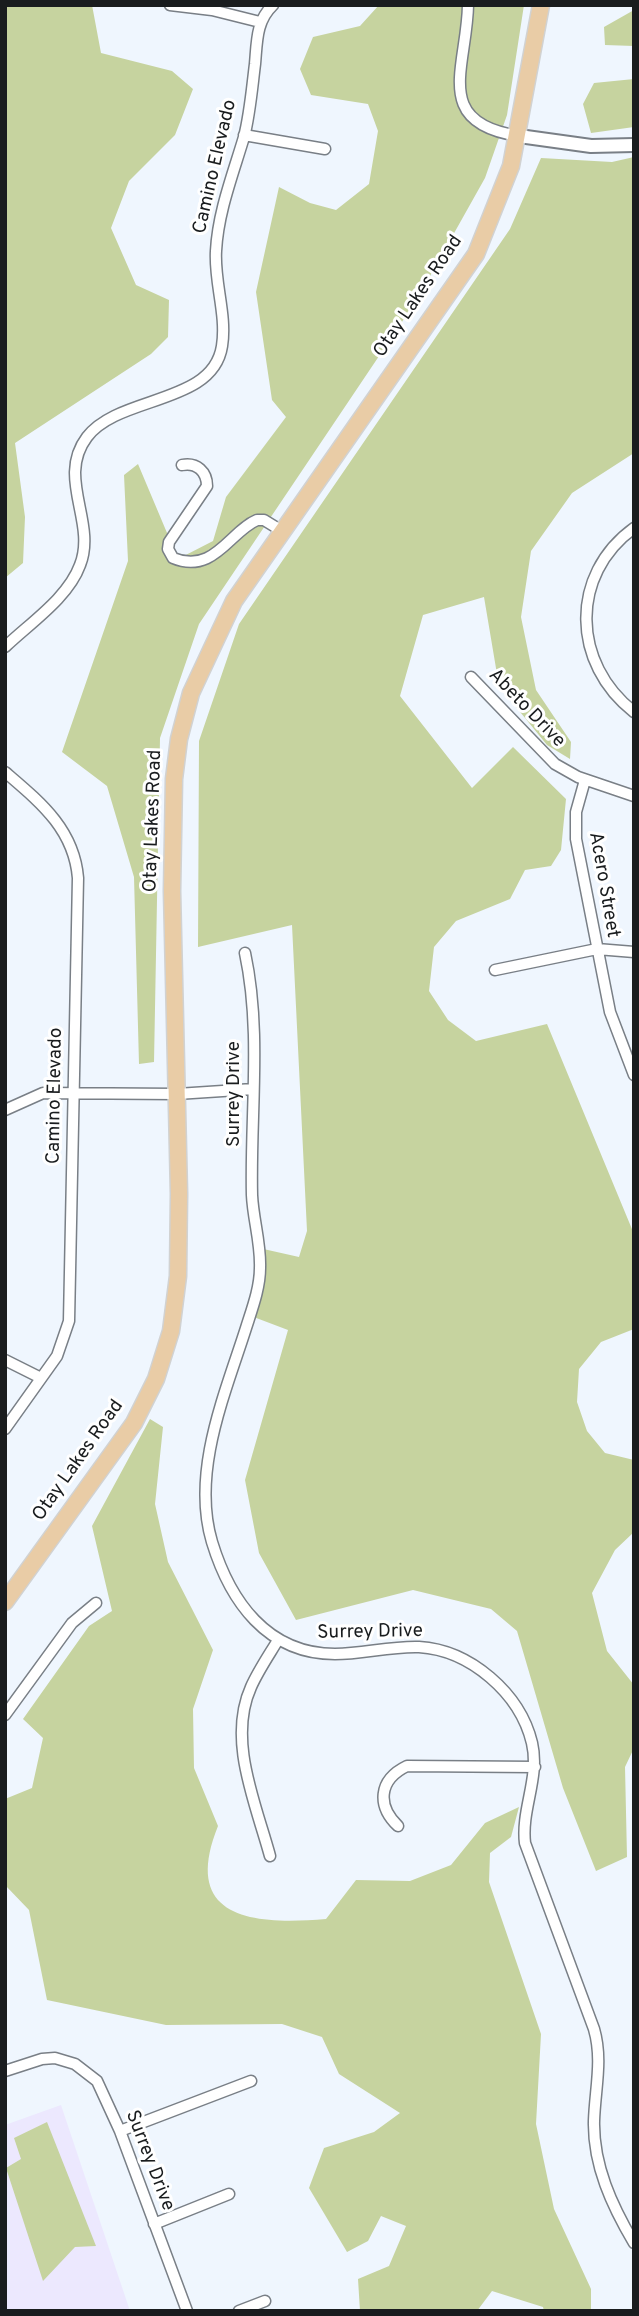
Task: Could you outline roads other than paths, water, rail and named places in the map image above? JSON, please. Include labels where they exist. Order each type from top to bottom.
[{"type":"main road","name":"Otay Lakes Road","points":[[5,1602],[134,1423],[162,1364],[177,1294],[177,1094],[172,891],[174,779],[178,739],[200,668],[234,601],[476,254],[502,192],[519,136],[541,5]]},
{"type":"street","points":[[170,5],[212,10],[260,22]]},
{"type":"street","name":"Camino Elevado","points":[[5,647],[68,587],[80,567],[85,532],[73,475],[76,457],[88,435],[105,421],[194,385],[207,375],[217,362],[223,334],[216,248],[228,187],[244,135],[260,22],[273,5]]},
{"type":"street","points":[[468,5],[458,79],[460,97],[470,116],[481,125],[519,136],[604,147],[634,145]]},
{"type":"street","points":[[244,135],[325,149]]},
{"type":"street","points":[[182,465],[190,464],[200,469],[207,479],[207,486],[169,542],[168,549],[173,558],[187,561],[215,554],[257,520],[264,520],[282,531]]},
{"type":"street","points":[[634,528],[621,538],[601,562],[592,582],[586,615],[589,647],[599,674],[634,712]]},
{"type":"street","name":"Abeto Drive","points":[[471,677],[544,755],[585,780],[634,796]]},
{"type":"street","name":"Camino Elevado","points":[[5,772],[55,818],[69,840],[78,878],[69,1321],[61,1349],[5,1429]]},
{"type":"street","name":"Acero Street","points":[[585,780],[576,812],[576,839],[615,1033],[634,1075]]},
{"type":"street","points":[[495,970],[597,949],[634,952]]},
{"type":"street","name":"Surrey Drive","points":[[245,953],[253,1013],[253,1195],[260,1268],[251,1315],[208,1461],[206,1506],[212,1542],[235,1598],[254,1622],[278,1640],[323,1654],[422,1647],[461,1659],[494,1680],[514,1703],[529,1733],[535,1767],[525,1818],[525,1843],[597,2039],[599,2066],[595,2143],[604,2182],[634,2244]]},
{"type":"street","points":[[5,1110],[34,1095],[177,1094],[253,1089]]},
{"type":"street","points":[[5,1360],[41,1378]]},
{"type":"street","points":[[5,1715],[72,1623],[96,1603]]},
{"type":"street","points":[[270,1856],[242,1752],[242,1728],[251,1687],[278,1640]]},
{"type":"street","points":[[398,1826],[387,1815],[383,1799],[389,1781],[407,1766],[535,1767]]},
{"type":"street","name":"Surrey Drive","points":[[5,2071],[42,2059],[75,2064],[87,2071],[101,2086],[187,2311]]},
{"type":"street","points":[[120,2131],[251,2081]]},
{"type":"street","points":[[154,2224],[229,2194]]},
{"type":"street","points":[[239,2311],[265,2301]]}]
